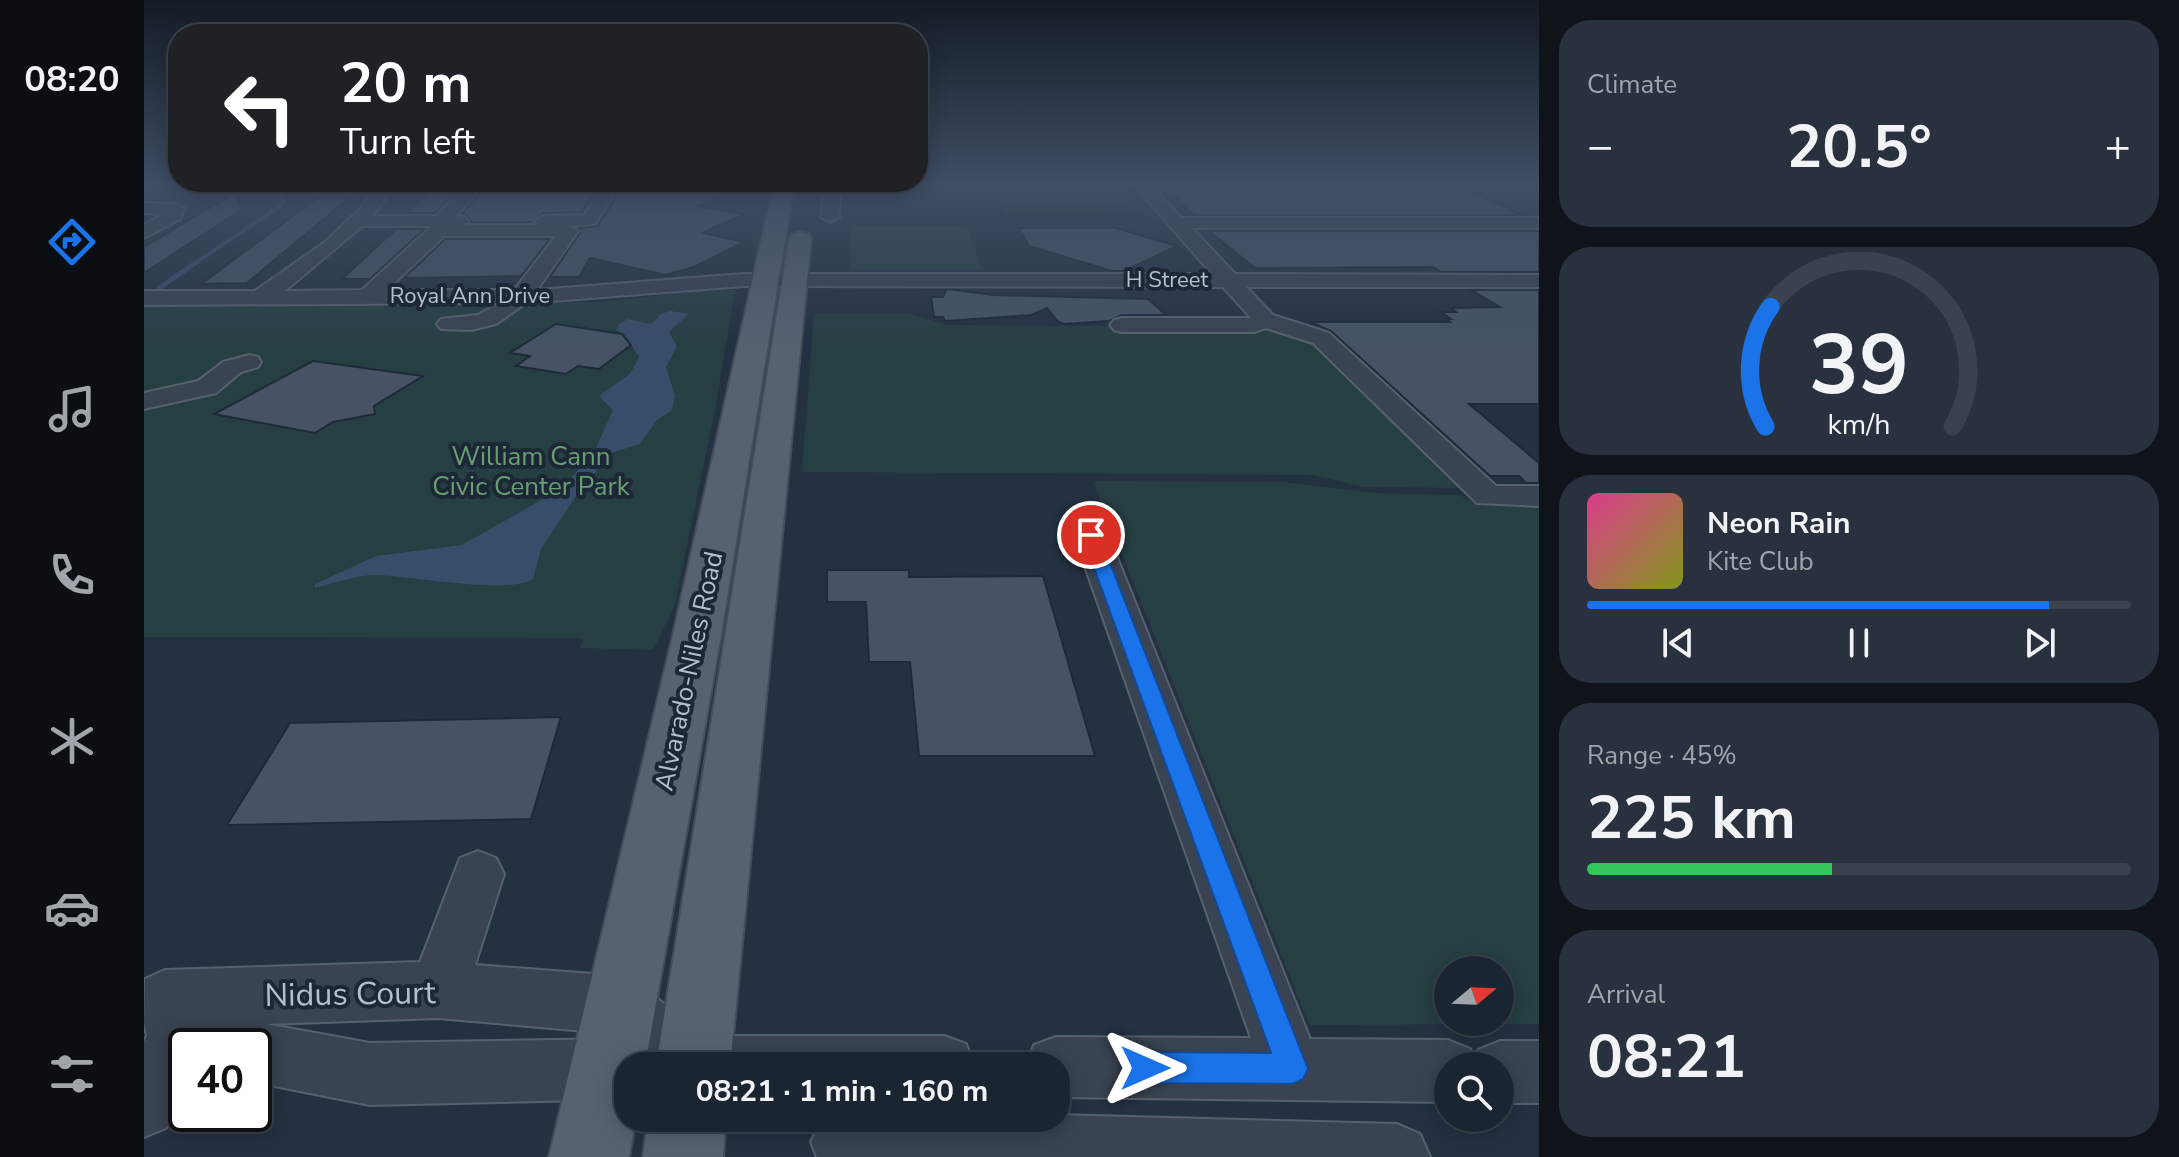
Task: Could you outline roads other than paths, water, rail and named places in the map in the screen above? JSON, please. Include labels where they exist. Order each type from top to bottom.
[{"type":"main road","name":"Alvarado-Niles Road","points":[[695,1052],[780,280],[782,238]]},
{"type":"main road","name":"Alvarado-Niles Road","points":[[633,1052],[697,635],[780,280],[795,238]]},
{"type":"main road","name":"Alvarado-Niles Road","points":[[589,1157],[614,1098]]},
{"type":"main road","points":[[683,1157],[686,1132]]},
{"type":"street","points":[[262,296],[335,238]]},
{"type":"street","points":[[369,296],[431,238]]},
{"type":"street","points":[[449,324],[491,318],[518,297],[564,238]]},
{"type":"street","points":[[1191,238],[1265,320],[1321,338],[1488,496],[1539,496]]},
{"type":"street","name":"H Street","points":[[780,280],[1236,288],[1539,281]]},
{"type":"street","name":"Royal Ann Drive","points":[[144,298],[592,295],[696,282],[780,280]]},
{"type":"street","points":[[1122,325],[1254,325],[1265,320]]},
{"type":"street","points":[[144,401],[207,387],[232,367],[249,362]]},
{"type":"street","points":[[1091,535],[1292,1069]]},
{"type":"street","points":[[438,990],[478,874]]},
{"type":"street","name":"Nidus Court","points":[[171,1016],[438,990],[630,1052]]},
{"type":"street","points":[[144,1106],[171,1016]]},
{"type":"street","name":"Nidus Court","points":[[272,1055],[370,1074],[614,1055]]},
{"type":"street","points":[[1070,1067],[1434,1071]]},
{"type":"street","points":[[1514,1072],[1539,1072]]},
{"type":"street","points":[[843,1142],[1397,1157]]},
{"type":"water","points":[[670,311],[689,314],[669,332],[677,346],[666,367],[675,396],[672,410],[657,420],[640,444],[611,453],[574,499],[541,549],[533,579],[520,583],[481,585],[377,575],[315,588],[315,584],[376,556],[462,545],[564,487],[596,448],[613,410],[600,397],[601,394],[630,374],[639,357],[624,334],[616,330],[619,324],[628,319],[651,324],[661,314]]},
{"type":"waterway","points":[[188,268],[233,238]]},
{"type":"waterway","points":[[159,288],[191,266]]},
{"type":"park label","name":"William Cann Civic Center Park","points":[[531,471]]}]
